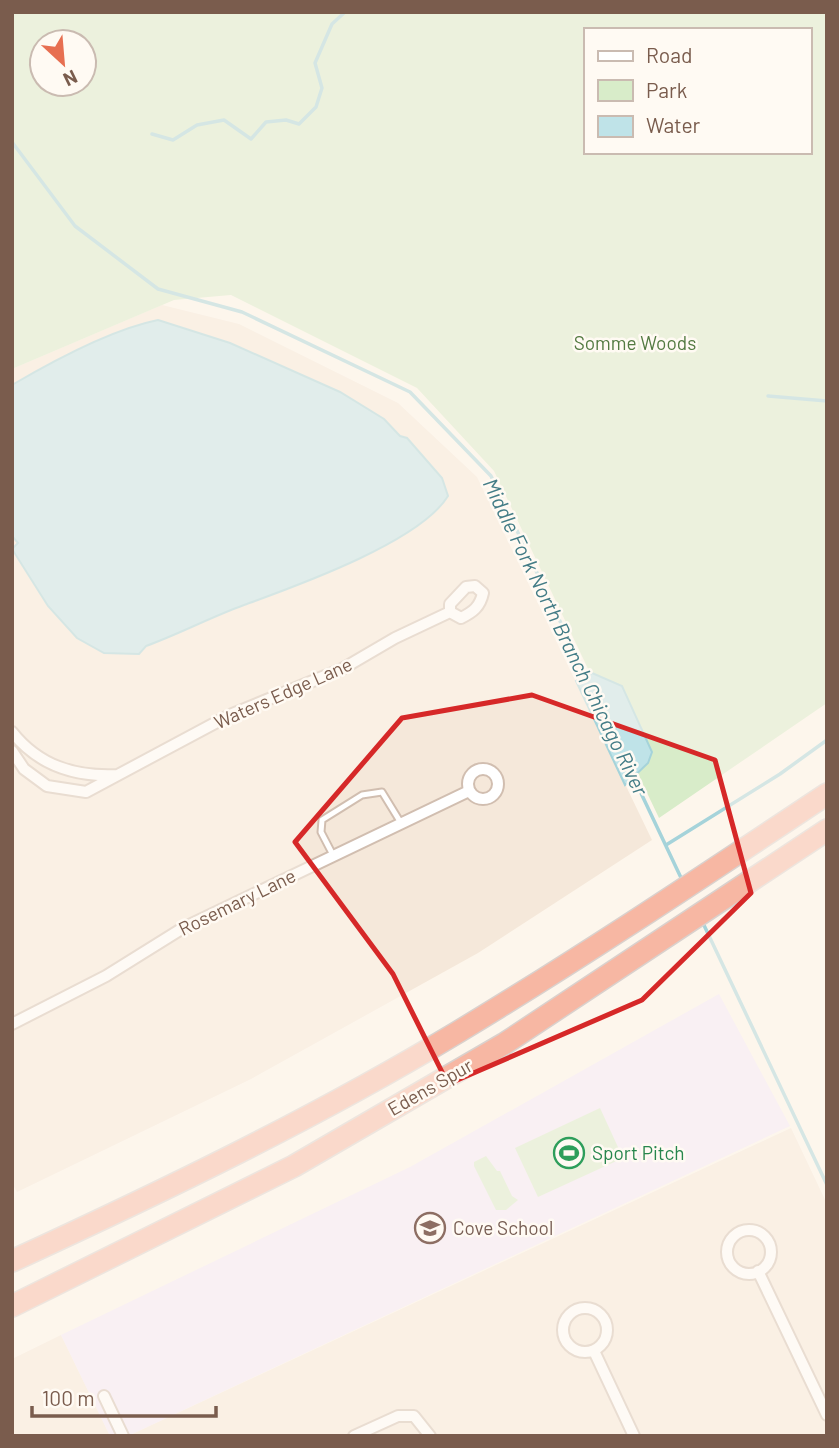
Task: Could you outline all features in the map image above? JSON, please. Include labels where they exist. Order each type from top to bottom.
[{"type":"highway","name":"Edens Spur","points":[[12,1261],[283,1130],[457,1033],[667,902],[827,793]]},
{"type":"highway","name":"Edens Spur","points":[[12,1306],[294,1166],[504,1044],[827,830]]},
{"type":"street","name":"Waters Edge Lane","points":[[12,751],[32,776],[47,786],[86,792],[230,715],[342,669],[396,638],[450,612]]},
{"type":"street","points":[[12,732],[34,753],[62,770],[89,775],[117,775]]},
{"type":"street","name":"Rosemary Lane","points":[[12,1024],[106,976],[183,928],[468,791]]},
{"type":"street","points":[[742,1231],[757,1231],[768,1240],[769,1262],[758,1272],[737,1271],[728,1260],[728,1246],[742,1231]]},
{"type":"street","points":[[758,1272],[827,1415]]},
{"type":"street","points":[[584,1308],[598,1313],[607,1326],[605,1340],[594,1351],[573,1350],[564,1339],[563,1325],[577,1310],[584,1308]]},
{"type":"street","points":[[594,1351],[634,1436]]},
{"type":"street","points":[[104,1396],[123,1436]]},
{"type":"street","points":[[354,1436],[398,1416],[414,1416],[430,1436]]},
{"type":"lane","points":[[333,856],[321,832],[321,820],[362,795],[382,792],[401,823]]},
{"type":"highlighted area","points":[[532,695],[715,760],[751,893],[642,1000],[448,1084],[393,974],[295,842],[402,718]]},
{"type":"shaded area","points":[[162,305],[239,324],[398,403],[477,477],[652,840],[478,953],[251,1079],[17,1192],[12,1183],[12,369]]},
{"type":"shaded area","name":"Cove School","points":[[719,994],[790,1126],[128,1436],[110,1436],[61,1335],[410,1167]]},
{"type":"shaded area","points":[[791,1128],[827,1204],[827,1436],[128,1436]]},
{"type":"shaded area","points":[[61,1335],[110,1436],[12,1436],[12,1359]]},
{"type":"green space","name":"Somme Woods","points":[[12,12],[827,12],[827,703],[659,818],[494,471],[417,388],[231,295],[174,300],[12,369]]},
{"type":"green space","name":"Sport Pitch","points":[[600,1108],[623,1158],[538,1197],[515,1148]]},
{"type":"green space","points":[[486,1156],[497,1171],[500,1171],[512,1196],[518,1200],[506,1210],[496,1210],[474,1166],[474,1162]]},
{"type":"water","points":[[158,320],[230,343],[340,392],[384,419],[400,436],[407,438],[442,478],[448,496],[412,530],[385,546],[324,574],[146,646],[139,654],[104,653],[77,638],[48,606],[12,549],[18,543],[12,536],[12,385],[103,338]]},
{"type":"water","points":[[592,673],[622,686],[652,752],[648,763],[625,785],[576,681]]},
{"type":"waterway","points":[[152,134],[173,140],[197,125],[224,120],[251,139],[266,122],[286,120],[299,124],[316,107],[322,88],[315,63],[332,24],[345,12]]},
{"type":"waterway","name":"Middle Fork North Branch Chicago River","points":[[12,142],[75,226],[158,289],[242,312],[410,392],[491,476],[588,680]]},
{"type":"waterway","points":[[768,396],[827,401]]},
{"type":"waterway","points":[[666,845],[780,774],[827,740]]},
{"type":"waterway","name":"Middle Fork North Branch Chicago River","points":[[631,772],[683,882]]},
{"type":"waterway","name":"Middle Fork North Branch Chicago River","points":[[702,921],[827,1185]]},
{"type":"place","name":"Sport Pitch","points":[[569,1153]]},
{"type":"place","name":"Cove School","points":[[430,1228]]}]
